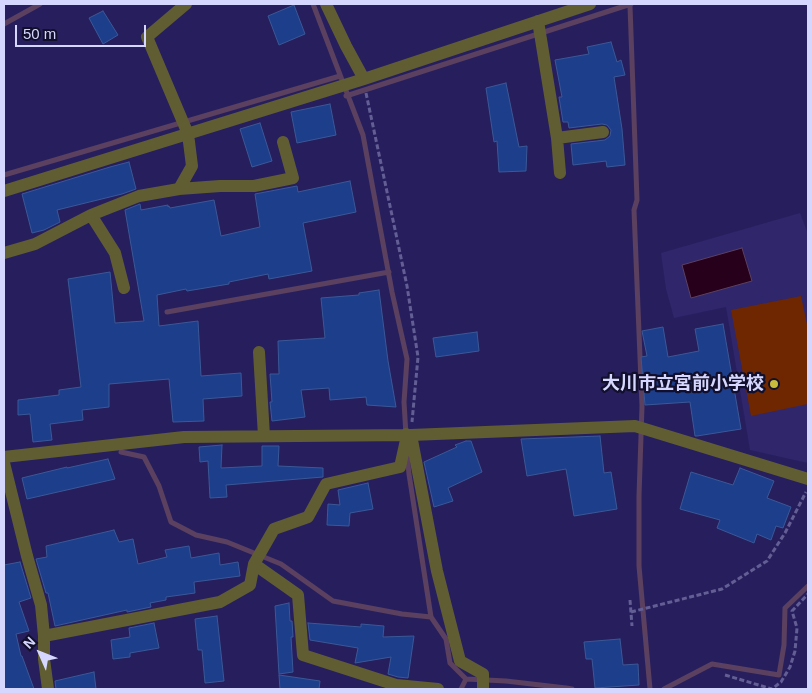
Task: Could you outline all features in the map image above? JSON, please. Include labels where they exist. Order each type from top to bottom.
[{"type":"street","points":[[178,189],[192,166],[188,134],[147,37],[186,4]]},
{"type":"street","points":[[326,4],[364,80]]},
{"type":"street","points":[[4,191],[364,80],[590,4]]},
{"type":"street","points":[[538,21],[557,138],[560,174]]},
{"type":"street","points":[[557,138],[603,132]]},
{"type":"street","points":[[4,253],[35,244],[91,216],[139,196],[178,189],[254,186],[293,178],[283,142]]},
{"type":"street","points":[[91,216],[115,253],[124,288]]},
{"type":"street","points":[[259,352],[264,436]]},
{"type":"street","points":[[4,457],[184,437],[408,434],[635,426],[808,479]]},
{"type":"street","points":[[44,636],[220,602],[250,585],[254,564],[274,528],[308,517],[326,484],[400,467],[408,434]]},
{"type":"street","points":[[408,434],[437,571],[460,661],[483,674],[483,689]]},
{"type":"street","points":[[4,463],[41,605],[48,689]]},
{"type":"street","points":[[254,564],[298,595],[303,655],[396,684],[438,689]]},
{"type":"path","points":[[367,95],[407,286],[418,357],[408,434]]},
{"type":"path","points":[[631,612],[722,589],[767,562],[785,533],[808,487]]},
{"type":"path","points":[[725,675],[772,689],[781,682],[790,667],[795,651],[797,628],[792,611],[808,594]]},
{"type":"path","points":[[630,600],[632,626]]},
{"type":"shaded area","name":"大川市立宮前小学校","points":[[800,213],[808,234],[808,463],[750,450],[726,307],[674,318],[666,289],[661,253]]},
{"type":"shaded area","points":[[742,248],[752,281],[691,298],[682,265]]},
{"type":"shaded area","points":[[801,296],[808,329],[808,404],[751,416],[731,310]]},
{"type":"building","points":[[294,5],[305,34],[279,45],[268,16]]},
{"type":"building","points":[[103,11],[118,35],[103,44],[89,18]]},
{"type":"building","points":[[611,42],[617,62],[621,60],[625,75],[614,77],[625,165],[607,167],[606,161],[573,165],[571,144],[605,140],[610,136],[611,130],[607,125],[602,124],[569,128],[568,122],[563,122],[559,97],[562,97],[555,60],[589,54],[587,47]]},
{"type":"building","points":[[506,83],[519,147],[527,146],[526,171],[499,172],[497,141],[494,142],[486,88]]},
{"type":"building","points":[[330,104],[336,135],[297,143],[291,112]]},
{"type":"building","points":[[260,123],[272,161],[252,167],[240,129]]},
{"type":"building","points":[[129,162],[136,189],[57,210],[60,222],[44,230],[32,233],[22,194]]},
{"type":"building","points":[[350,181],[356,212],[303,223],[312,271],[269,279],[268,274],[229,282],[229,284],[187,291],[186,289],[157,295],[159,326],[198,321],[201,376],[241,373],[242,396],[203,399],[204,421],[173,422],[169,379],[109,384],[109,407],[82,410],[83,420],[50,424],[52,440],[33,442],[30,414],[18,415],[18,400],[59,395],[59,390],[81,387],[68,279],[110,272],[115,323],[144,321],[125,210],[140,204],[141,210],[168,205],[170,208],[214,200],[221,236],[260,227],[255,194],[297,186],[298,192]]},
{"type":"building","points":[[379,290],[396,407],[367,405],[366,397],[330,400],[329,388],[301,390],[305,417],[272,421],[270,374],[279,374],[278,341],[325,338],[321,298],[359,295],[359,293]]},
{"type":"building","points":[[723,324],[741,429],[695,436],[690,402],[645,405],[641,357],[647,356],[642,331],[663,327],[668,357],[699,351],[695,329]]},
{"type":"building","points":[[477,332],[479,351],[436,357],[433,338]]},
{"type":"building","points":[[600,436],[604,473],[611,472],[617,509],[574,516],[566,469],[527,476],[521,439]]},
{"type":"building","points":[[466,441],[471,441],[482,472],[448,488],[453,501],[434,507],[424,462]]},
{"type":"building","points":[[222,445],[221,468],[262,466],[262,446],[279,446],[278,466],[323,468],[323,477],[226,485],[227,497],[210,498],[208,461],[200,462],[199,447]]},
{"type":"building","points":[[108,459],[115,479],[27,499],[22,478]]},
{"type":"building","points":[[740,468],[774,481],[767,498],[791,507],[783,528],[776,526],[771,540],[757,534],[754,543],[717,528],[720,520],[680,509],[691,472],[733,485]]},
{"type":"building","points":[[368,483],[373,509],[350,513],[349,526],[327,525],[328,504],[340,505],[338,490]]},
{"type":"building","points":[[114,530],[119,542],[133,539],[138,564],[167,557],[165,550],[189,546],[191,558],[219,553],[220,565],[238,562],[240,576],[194,582],[195,593],[166,597],[166,600],[150,603],[151,607],[127,612],[127,610],[55,626],[48,593],[46,593],[36,559],[47,557],[46,546]]},
{"type":"building","points":[[20,562],[31,598],[19,602],[29,631],[16,634],[21,656],[34,689],[4,689],[4,565]]},
{"type":"building","points":[[289,603],[293,637],[291,637],[293,672],[279,674],[275,606]]},
{"type":"building","points":[[217,616],[224,681],[205,683],[202,650],[198,650],[195,619]]},
{"type":"building","points":[[154,623],[159,648],[130,653],[130,657],[113,659],[111,640],[130,637],[129,628]]},
{"type":"building","points":[[308,623],[361,627],[361,624],[384,626],[383,637],[414,636],[408,678],[388,674],[391,657],[355,663],[358,648],[310,640]]},
{"type":"building","points":[[620,639],[623,665],[638,664],[639,685],[595,688],[592,659],[586,659],[584,642]]},
{"type":"building","points":[[94,672],[96,689],[56,689],[55,681]]},
{"type":"building","points":[[279,675],[320,681],[319,689],[280,689]]},
{"type":"waterway","points":[[4,24],[40,4]]},
{"type":"waterway","points":[[313,4],[363,135],[392,292],[407,359],[404,402],[406,435]]},
{"type":"waterway","points":[[346,96],[631,4]]},
{"type":"waterway","points":[[630,6],[637,200],[634,210],[642,406],[639,566],[650,689]]},
{"type":"waterway","points":[[4,175],[340,76]]},
{"type":"waterway","points":[[167,312],[389,272]]},
{"type":"waterway","points":[[121,452],[144,457],[159,486],[171,522],[196,535],[227,542],[281,564],[333,601],[402,614],[431,617],[446,639],[450,663],[466,679],[506,681],[572,689]]},
{"type":"waterway","points":[[407,455],[431,617]]},
{"type":"waterway","points":[[664,689],[712,664],[779,675],[784,645],[785,608],[808,586]]},
{"type":"waterway","points":[[461,689],[466,679]]},
{"type":"place","name":"大川市立宮前小学校","points":[[774,384]]}]
